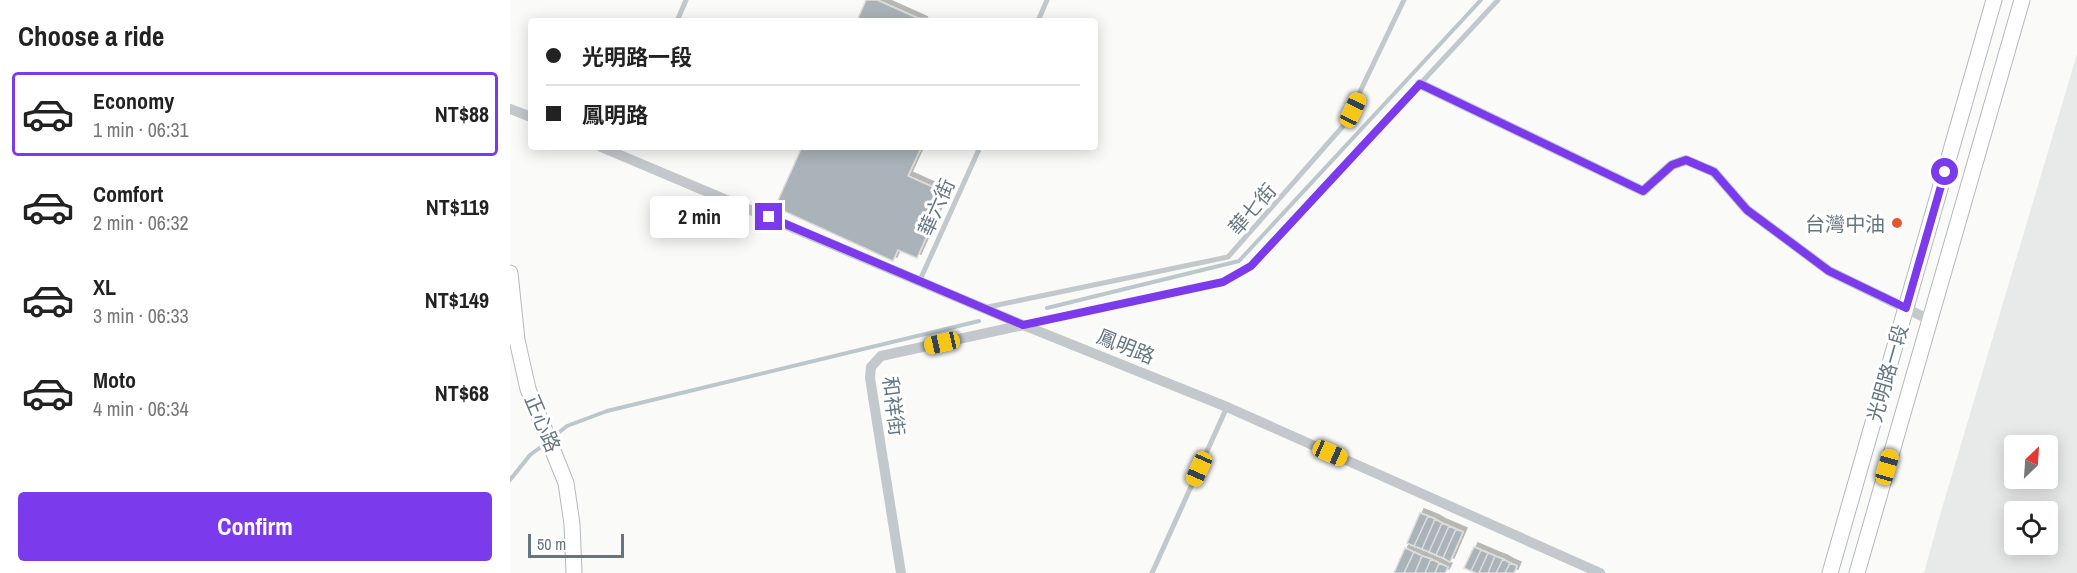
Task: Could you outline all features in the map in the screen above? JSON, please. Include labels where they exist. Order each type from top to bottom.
[{"type":"street","name":"光明路一段","points":[[1830,573],[1994,0]]},
{"type":"street","name":"光明路一段","points":[[1857,573],[2022,0]]},
{"type":"street","points":[[1420,84],[1643,191],[1672,165],[1686,160],[1714,172],[1747,210],[1829,271],[1930,321]]},
{"type":"street","points":[[510,109],[528,116]]},
{"type":"street","name":"鳳明路","points":[[619,150],[1023,325],[1227,406],[1600,573]]},
{"type":"street","points":[[1945,172],[1971,178]]},
{"type":"street","name":"正心路","points":[[510,273],[517,340],[528,389],[566,483],[572,524],[574,573]]},
{"type":"street","name":"和祥街","points":[[901,573],[870,378],[872,367],[881,356],[1023,325]]},
{"type":"lane","points":[[678,18],[686,0]]},
{"type":"lane","points":[[1039,18],[1047,0]]},
{"type":"lane","name":"華七街","points":[[986,308],[1228,257],[1344,125],[1404,0]]},
{"type":"lane","points":[[1023,325],[1223,282],[1239,275],[1251,266],[1498,0]]},
{"type":"lane","name":"華六街","points":[[920,280],[979,150]]},
{"type":"lane","points":[[510,356],[517,340]]},
{"type":"lane","points":[[1152,573],[1227,406]]},
{"type":"shaded area","points":[[2077,54],[2077,573],[1924,573],[1940,515]]},
{"type":"building","points":[[866,0],[877,0],[917,18],[858,18]]},
{"type":"building","points":[[801,150],[920,150],[908,176],[946,193],[917,258],[898,250],[893,261],[775,207]]},
{"type":"building","points":[[1420,513],[1428,516],[1414,546],[1407,543]]},
{"type":"building","points":[[1428,516],[1435,519],[1422,549],[1414,546]]},
{"type":"building","points":[[1435,519],[1442,523],[1429,552],[1422,549]]},
{"type":"building","points":[[1442,523],[1449,526],[1436,555],[1429,552]]},
{"type":"building","points":[[1449,526],[1456,529],[1443,558],[1436,555]]},
{"type":"building","points":[[1456,529],[1463,532],[1450,562],[1443,558]]},
{"type":"building","points":[[1474,547],[1481,550],[1471,571],[1464,568]]},
{"type":"building","points":[[1405,548],[1414,552],[1404,573],[1394,573]]},
{"type":"building","points":[[1481,550],[1488,553],[1479,573],[1476,573],[1471,571]]},
{"type":"building","points":[[1414,552],[1422,556],[1415,573],[1404,573]]},
{"type":"building","points":[[1488,553],[1495,556],[1488,573],[1479,573]]},
{"type":"building","points":[[1422,556],[1431,559],[1425,573],[1415,573]]},
{"type":"building","points":[[1495,556],[1503,559],[1496,573],[1488,573]]},
{"type":"building","points":[[1431,559],[1439,563],[1435,573],[1425,573]]},
{"type":"building","points":[[1503,559],[1510,563],[1505,573],[1496,573]]},
{"type":"building","points":[[1439,563],[1448,567],[1445,573],[1435,573]]},
{"type":"building","points":[[1510,563],[1517,566],[1514,573],[1505,573]]},
{"type":"waterway","points":[[1047,308],[1239,261],[1481,0]]},
{"type":"waterway","points":[[553,437],[567,426],[607,411],[979,321]]},
{"type":"waterway","points":[[510,480],[530,455],[545,444]]},
{"type":"place","name":"台灣中油","points":[[1897,223]]},
{"type":"route","points":[[769,217],[1023,325],[1223,282],[1239,275],[1251,266],[1420,84],[1643,191],[1672,165],[1686,160],[1714,172],[1747,210],[1829,271],[1906,308],[1945,172]]}]
